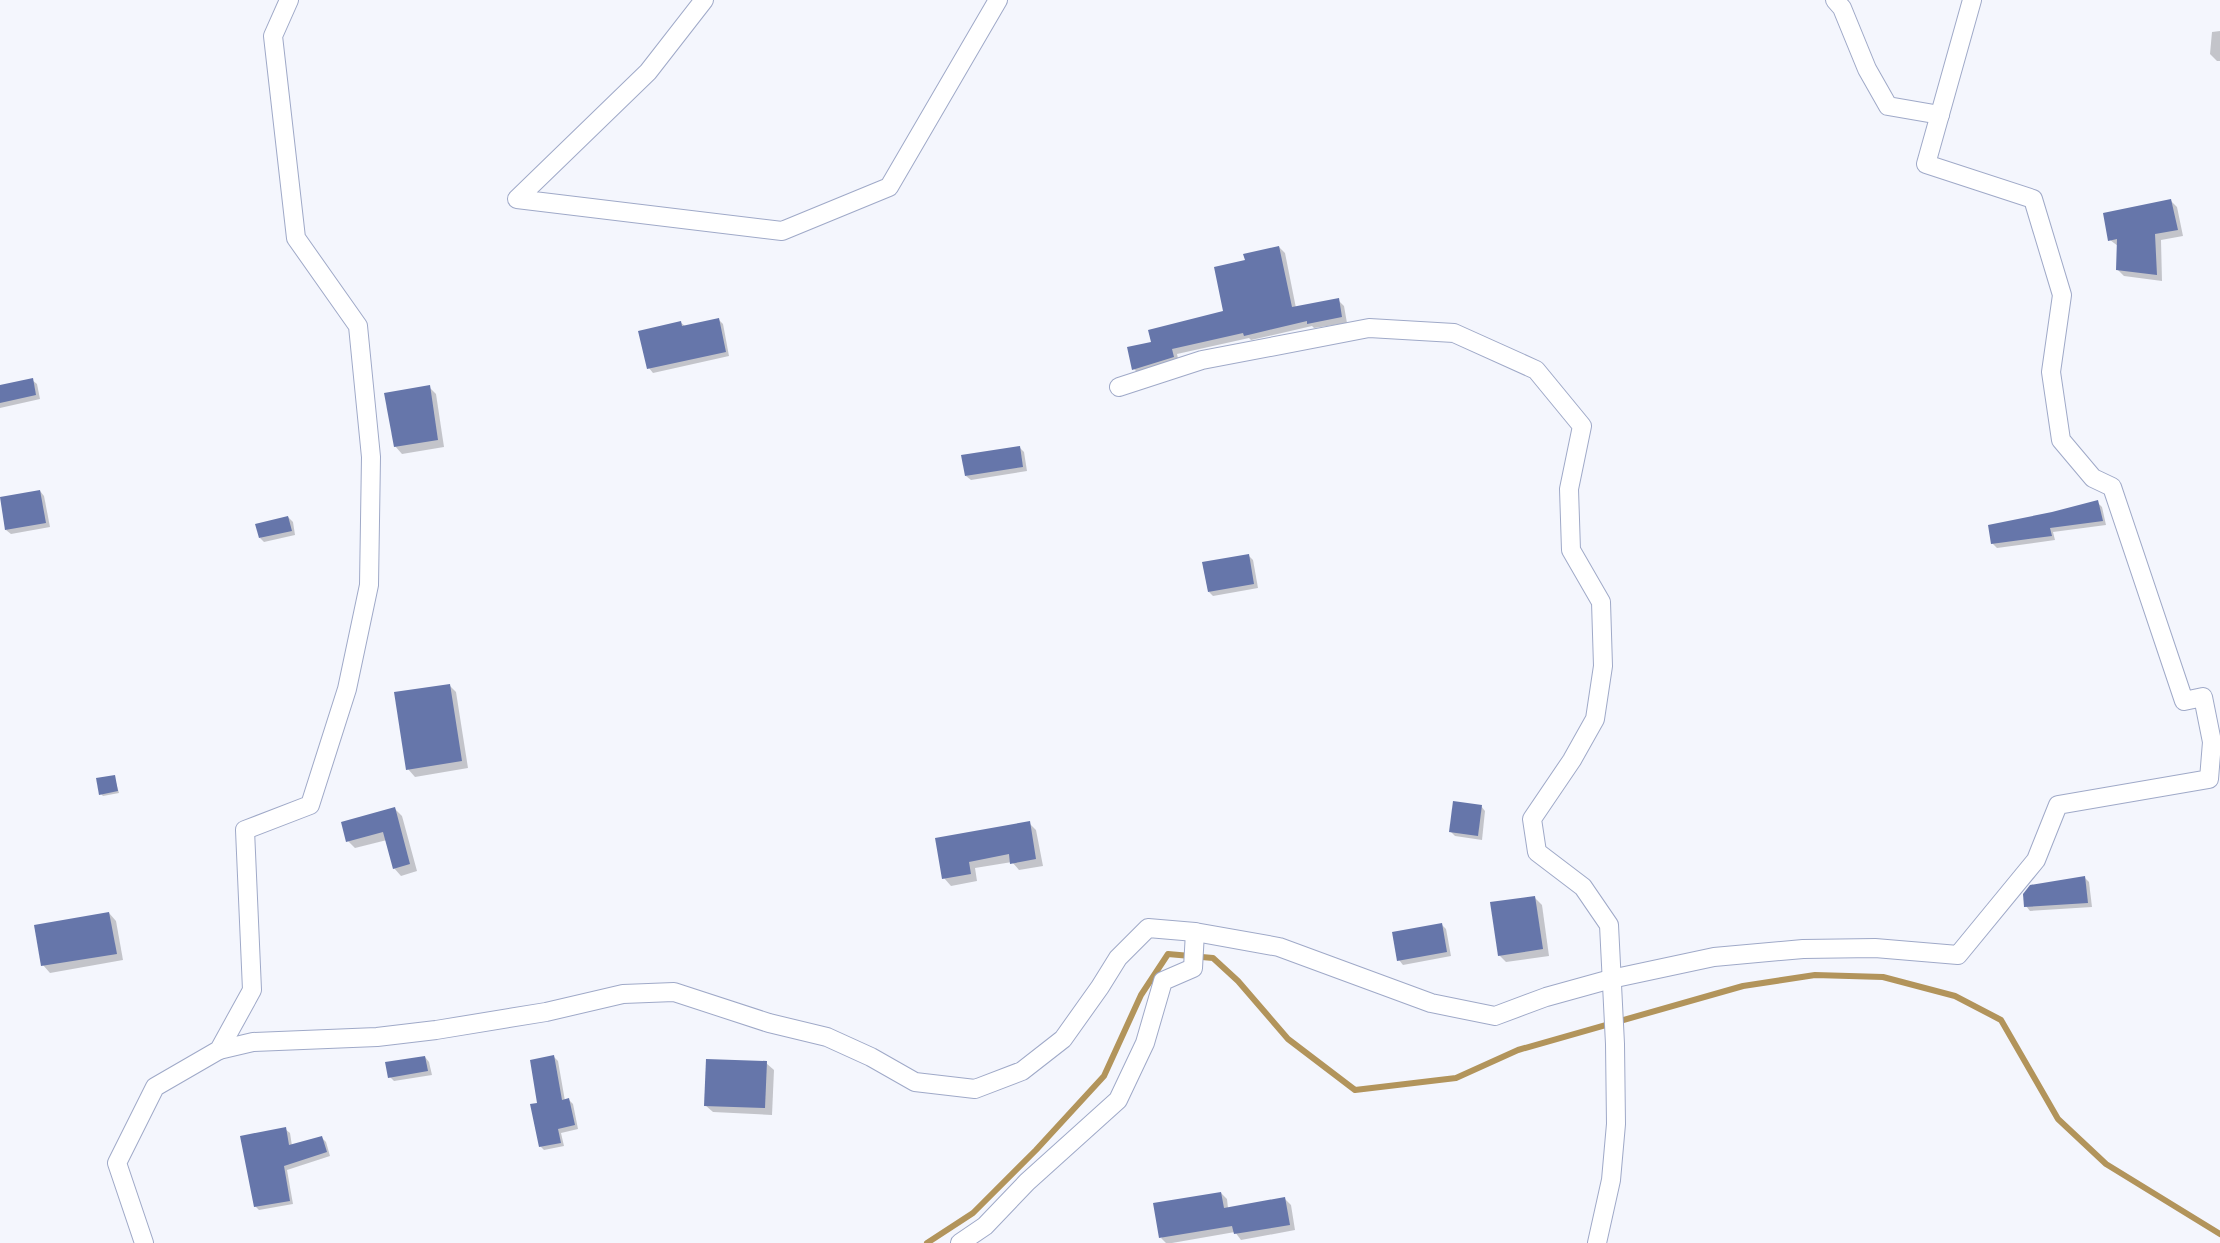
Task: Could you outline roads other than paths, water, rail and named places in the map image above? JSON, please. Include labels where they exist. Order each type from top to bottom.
[{"type":"street","points":[[219,1050],[252,990],[245,830],[310,805],[347,689],[369,585],[371,457],[358,326],[296,238],[273,36],[289,0]]},
{"type":"street","points":[[704,0],[648,72],[517,199],[782,231],[889,187],[998,0]]},
{"type":"street","points":[[1835,0],[1842,8],[1867,69],[1888,106],[1940,115]]},
{"type":"street","points":[[144,1243],[117,1163],[155,1087],[219,1050],[253,1042],[377,1037],[546,1012],[622,994],[674,992],[769,1023],[827,1037],[871,1057],[915,1082],[975,1089],[1022,1071],[1064,1039],[1118,958],[1148,928],[1196,932],[1279,947],[1431,1003],[1495,1016],[1546,997],[1611,979],[1714,957],[1803,949],[1875,948],[1958,955],[2036,860],[2058,805],[2209,779],[2212,742],[2203,697],[2184,701],[2112,487],[2093,478],[2061,440],[2051,372],[2062,295],[2033,199],[1926,164],[1972,0]]},
{"type":"street","points":[[1119,387],[1202,360],[1368,328],[1454,333],[1536,370],[1582,426],[1569,489],[1570,550],[1601,602],[1603,666],[1595,719],[1572,760],[1532,819],[1537,852],[1583,887],[1609,925],[1615,1044],[1616,1124],[1611,1180],[1597,1243]]},
{"type":"street","points":[[960,1243],[985,1226],[1027,1182],[1118,1100],[1145,1043],[1163,981],[1193,968],[1196,932]]},
{"type":"waterway","points":[[927,1243],[973,1213],[1036,1150],[1104,1076],[1141,995],[1168,954],[1213,958],[1238,981],[1288,1039],[1355,1090],[1456,1078],[1518,1050],[1743,986],[1815,975],[1883,977],[1955,996],[2001,1020],[2058,1119],[2106,1164],[2220,1234]]}]
